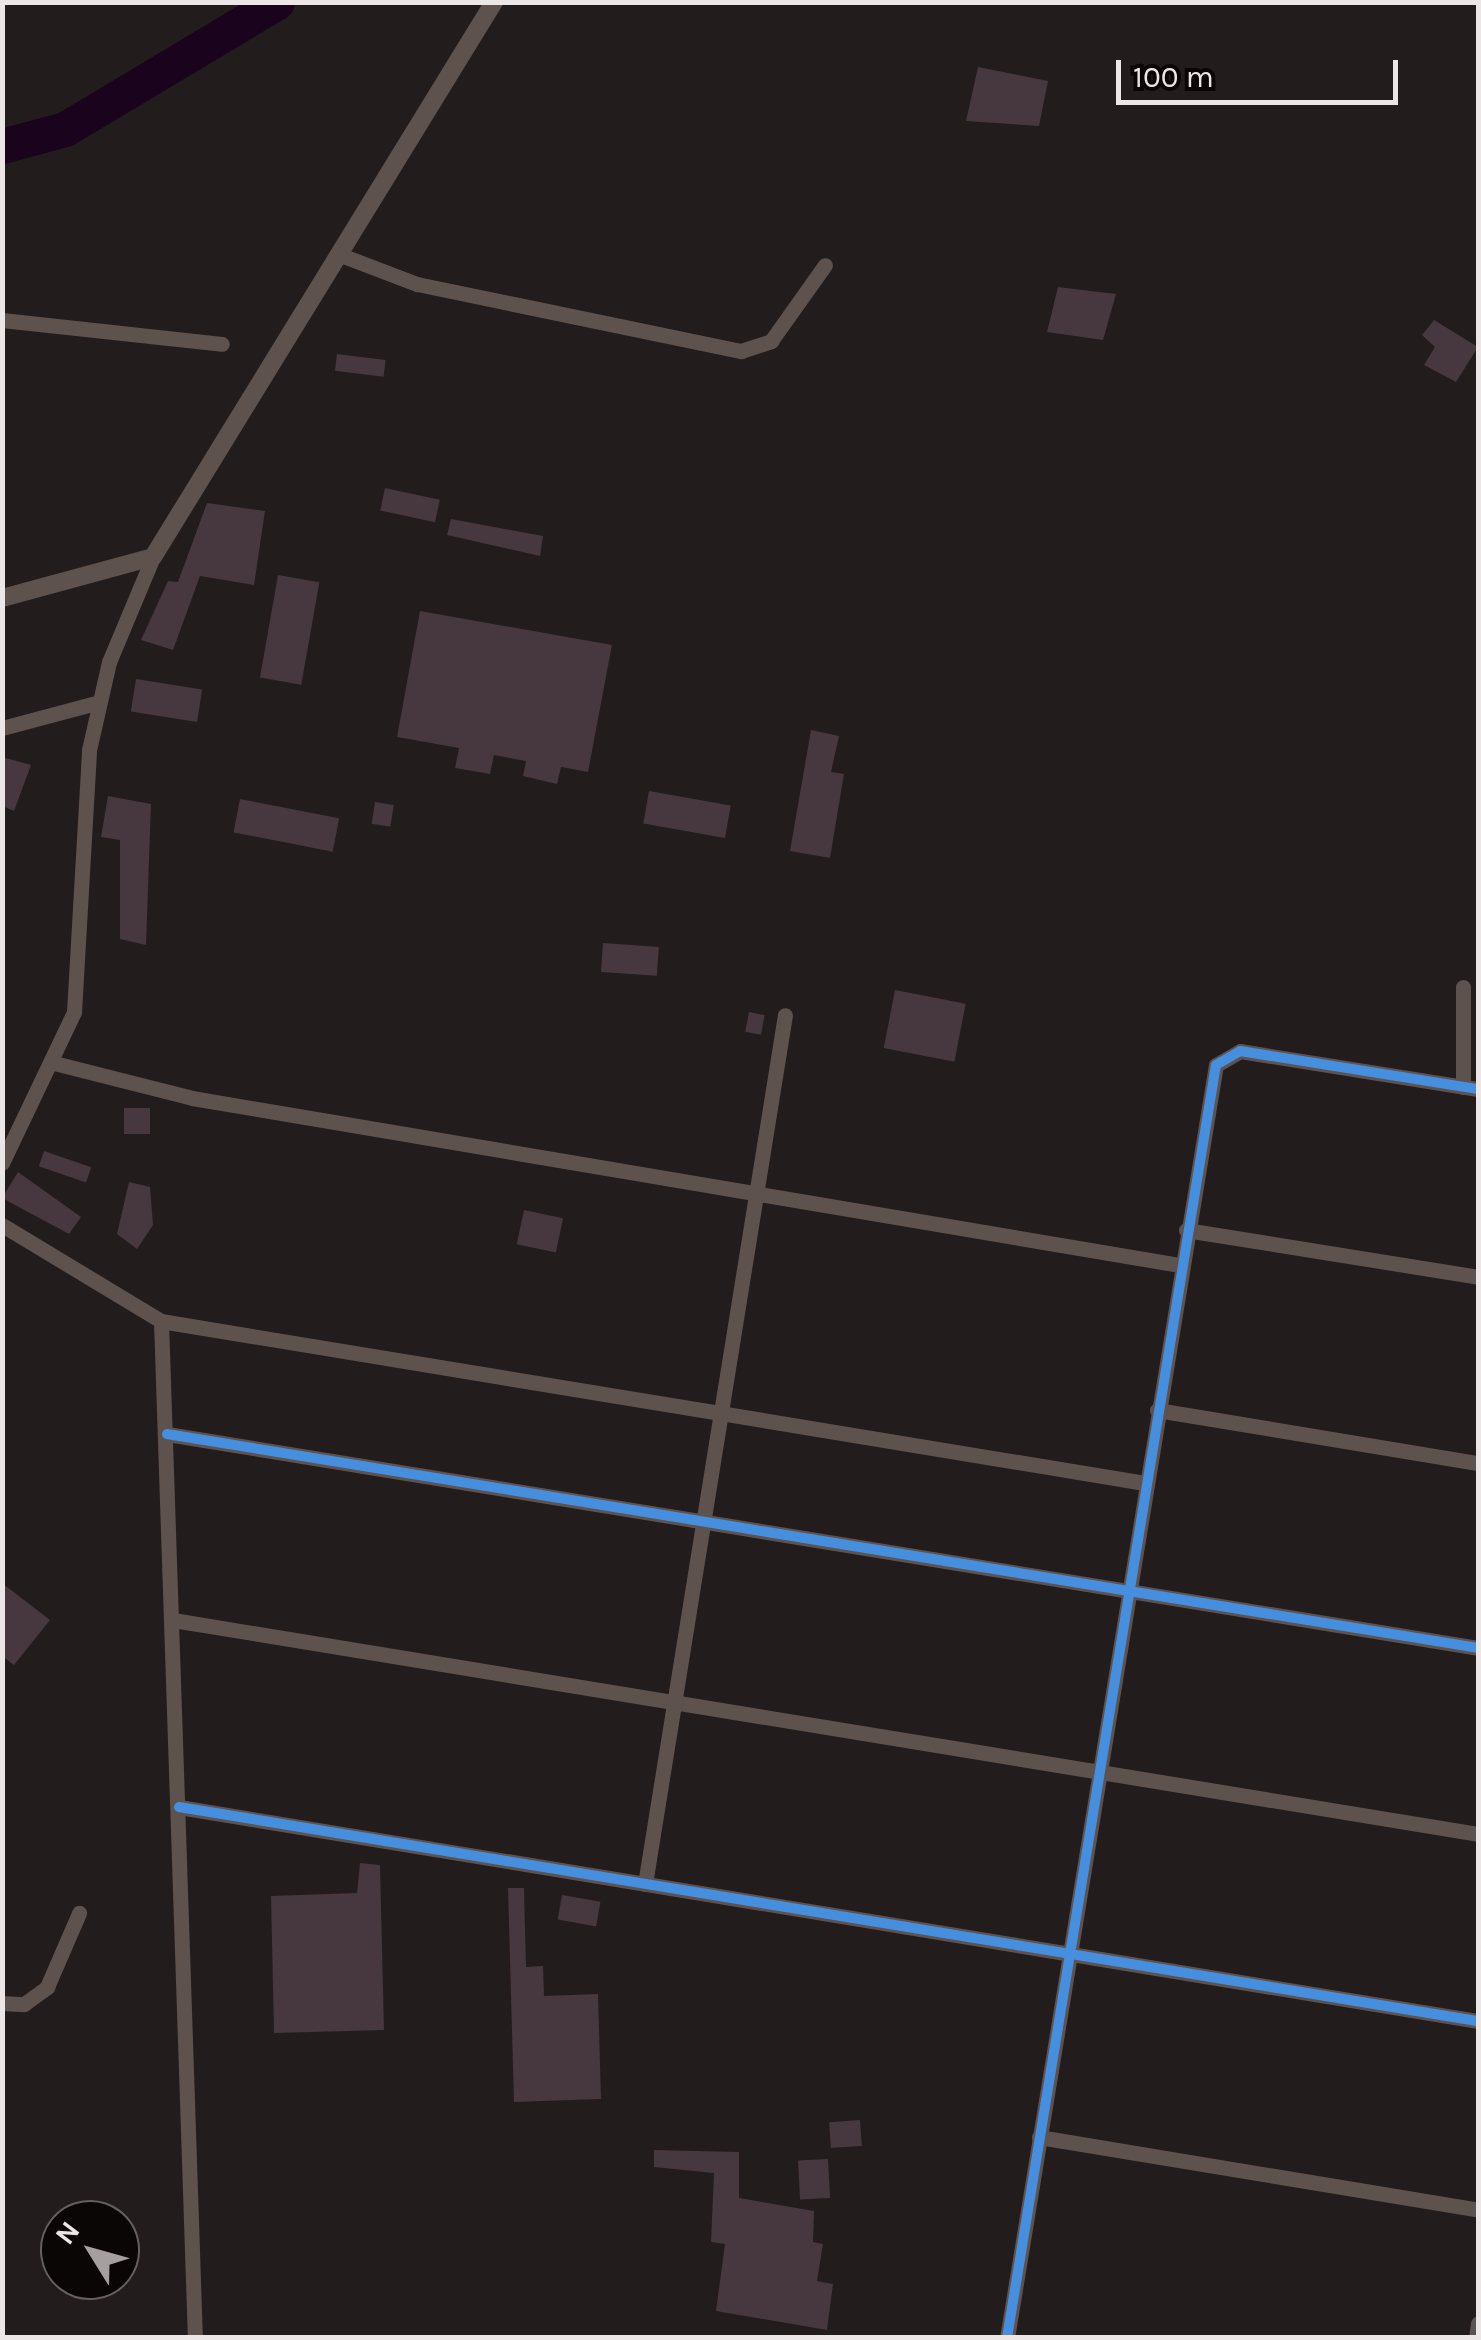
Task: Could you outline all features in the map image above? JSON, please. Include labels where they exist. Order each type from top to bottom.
[{"type":"street","points":[[2,1163],[54,1063],[81,982],[81,808],[100,702],[154,557],[494,2]]},
{"type":"street","points":[[338,254],[417,284],[741,350],[771,341],[825,265]]},
{"type":"street","points":[[2,320],[222,344]]},
{"type":"street","points":[[2,598],[154,557]]},
{"type":"street","points":[[2,728],[100,702]]},
{"type":"street","points":[[1007,2338],[1156,1410],[1216,1065],[1228,1052],[1470,1088],[1463,987]]},
{"type":"street","points":[[645,1884],[785,1015]]},
{"type":"street","points":[[54,1063],[192,1098],[1180,1265]]},
{"type":"street","points":[[2,1225],[162,1322],[1145,1482]]},
{"type":"street","points":[[1186,1230],[1478,1276]]},
{"type":"street","points":[[162,1322],[195,2338]]},
{"type":"street","points":[[1156,1410],[1478,1463]]},
{"type":"street","points":[[167,1434],[1478,1648]]},
{"type":"street","points":[[173,1620],[1478,1834]]},
{"type":"street","points":[[179,1807],[1478,2021]]},
{"type":"street","points":[[2,2003],[24,2004],[48,1986],[79,1913]]},
{"type":"street","points":[[1039,2137],[1478,2210]]},
{"type":"street","points":[[1476,2338],[1478,2324]]},
{"type":"building","points":[[978,67],[1048,81],[1039,126],[966,121]]},
{"type":"building","points":[[1058,287],[1116,294],[1103,340],[1047,332]]},
{"type":"building","points":[[1434,320],[1478,347],[1456,382],[1424,365],[1435,347],[1422,335]]},
{"type":"building","points":[[337,354],[386,360],[384,377],[335,371]]},
{"type":"building","points":[[385,488],[440,500],[435,522],[380,510]]},
{"type":"building","points":[[207,503],[265,511],[254,585],[200,576],[173,650],[141,640],[168,581],[178,582]]},
{"type":"building","points":[[451,519],[543,536],[540,556],[447,535]]},
{"type":"building","points":[[278,575],[319,582],[301,685],[260,677]]},
{"type":"building","points":[[420,611],[612,645],[588,772],[561,767],[557,784],[523,776],[526,761],[494,755],[490,774],[455,768],[459,748],[397,737]]},
{"type":"building","points":[[136,679],[202,689],[197,722],[131,712]]},
{"type":"building","points":[[811,730],[839,736],[831,772],[844,774],[830,858],[790,851]]},
{"type":"building","points":[[2,757],[31,765],[14,811],[2,806]]},
{"type":"building","points":[[649,791],[731,805],[725,838],[643,823]]},
{"type":"building","points":[[108,796],[151,804],[146,945],[120,939],[120,840],[101,837]]},
{"type":"building","points":[[240,799],[339,818],[333,852],[234,832]]},
{"type":"building","points":[[375,802],[394,805],[390,827],[372,824]]},
{"type":"building","points":[[603,943],[659,947],[657,976],[601,972]]},
{"type":"building","points":[[895,990],[966,1004],[954,1062],[884,1048]]},
{"type":"building","points":[[749,1012],[765,1015],[761,1035],[745,1032]]},
{"type":"building","points":[[124,1108],[150,1108],[150,1134],[124,1134]]},
{"type":"building","points":[[44,1151],[91,1167],[86,1182],[39,1166]]},
{"type":"building","points":[[18,1172],[81,1217],[69,1234],[2,1198]]},
{"type":"building","points":[[129,1182],[150,1187],[153,1225],[137,1249],[117,1234]]},
{"type":"building","points":[[524,1210],[563,1218],[556,1253],[517,1244]]},
{"type":"building","points":[[2,1583],[50,1620],[14,1665],[2,1656]]},
{"type":"building","points":[[360,1863],[380,1865],[384,2030],[274,2033],[271,1896],[357,1893]]},
{"type":"building","points":[[508,1888],[524,1888],[526,1967],[543,1966],[544,1996],[598,1994],[601,2099],[514,2102]]},
{"type":"building","points":[[562,1895],[600,1902],[596,1926],[558,1920]]},
{"type":"building","points":[[860,2120],[862,2146],[831,2148],[829,2122]]},
{"type":"building","points":[[654,2150],[739,2152],[739,2198],[814,2211],[813,2242],[823,2244],[817,2281],[833,2284],[827,2330],[716,2311],[725,2244],[711,2242],[714,2173],[654,2167]]},
{"type":"building","points":[[828,2159],[830,2198],[800,2200],[798,2161]]},
{"type":"waterway","points":[[2,146],[65,129],[277,2]]},
{"type":"cycle path","points":[[1007,2338],[1216,1065],[1240,1051],[1478,1089]]},
{"type":"cycle path","points":[[167,1434],[1478,1648]]},
{"type":"cycle path","points":[[179,1807],[1478,2021]]}]
